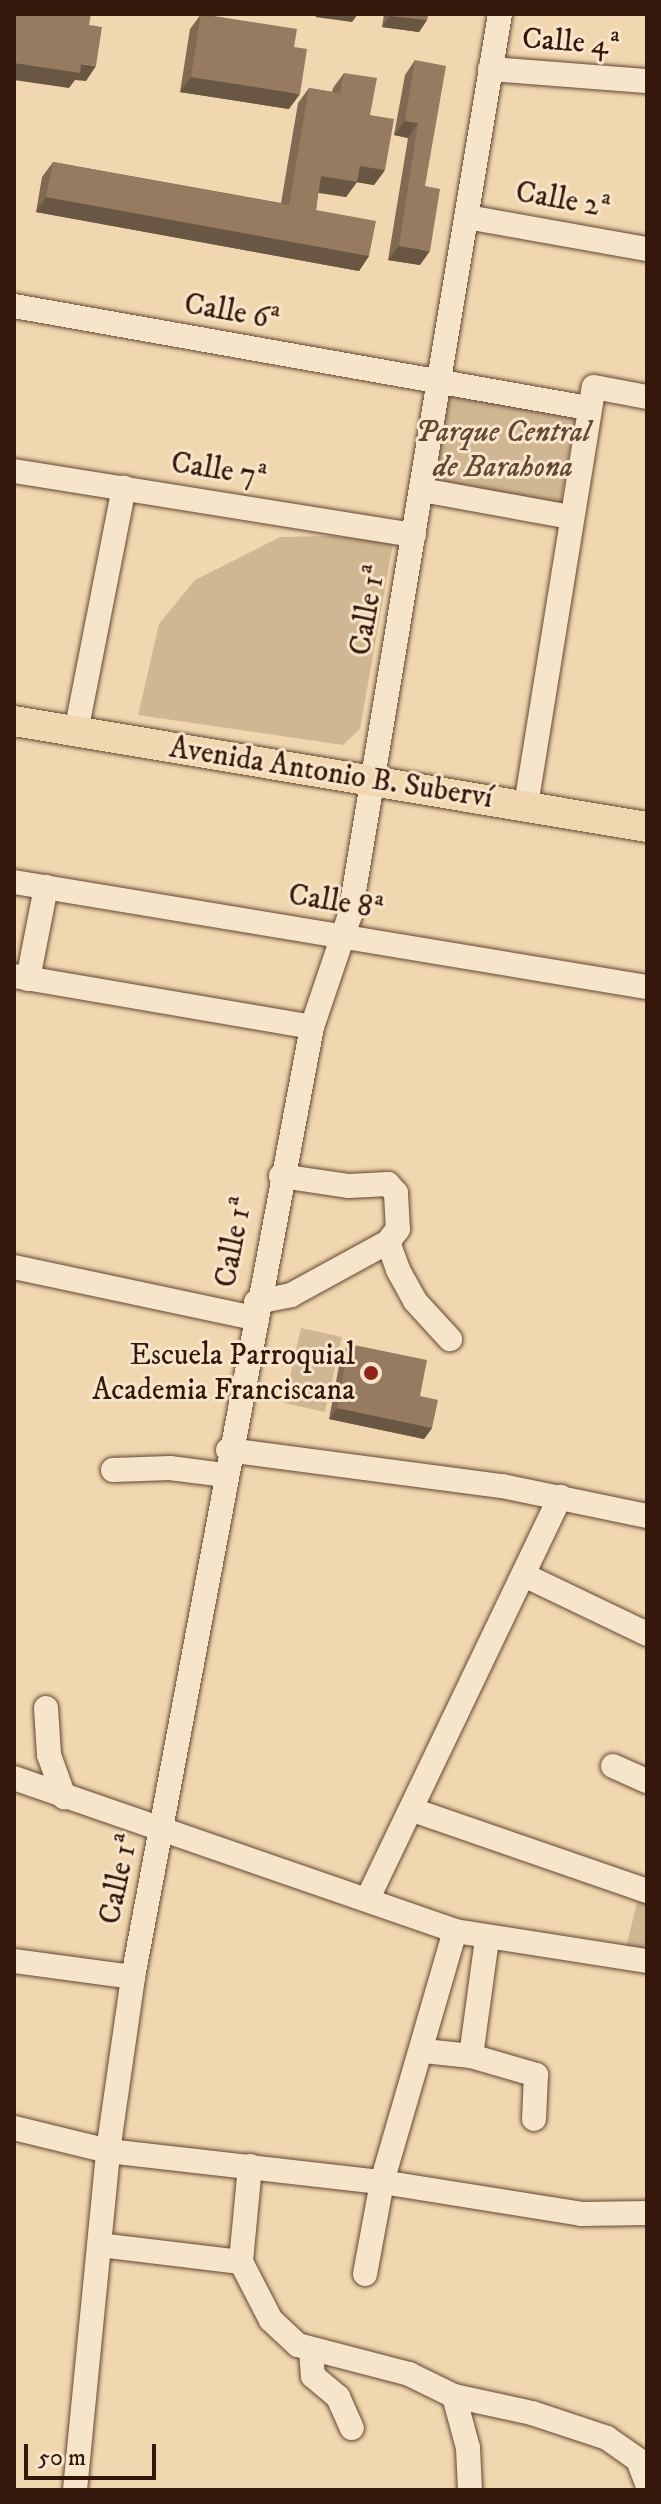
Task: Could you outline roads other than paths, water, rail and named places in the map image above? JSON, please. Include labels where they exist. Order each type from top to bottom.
[{"type":"main road","name":"Avenida Antonio B. Suberví","points":[[14,721],[647,827]]},
{"type":"street","name":"Calle 1ª","points":[[75,2490],[108,2151],[133,1977],[163,1829],[254,1310],[312,1027],[342,937],[372,783],[500,14]]},
{"type":"street","name":"Calle 4ª","points":[[490,69],[647,81]]},
{"type":"street","name":"Calle 2ª","points":[[467,217],[647,249]]},
{"type":"street","name":"Calle 6ª","points":[[14,306],[588,408]]},
{"type":"street","points":[[526,805],[588,408],[594,387],[647,397]]},
{"type":"street","name":"Calle 7ª","points":[[14,471],[414,535]]},
{"type":"street","points":[[76,732],[124,488]]},
{"type":"street","points":[[422,490],[571,517]]},
{"type":"street","name":"Calle 8ª","points":[[14,882],[647,987]]},
{"type":"street","points":[[46,887],[21,977],[312,1027]]},
{"type":"street","points":[[14,1267],[254,1310],[291,1295],[388,1242],[398,1229],[396,1193],[388,1184],[349,1186],[281,1176]]},
{"type":"street","points":[[388,1242],[415,1301],[450,1339]]},
{"type":"street","points":[[228,1450],[560,1497],[647,1516]]},
{"type":"street","points":[[113,1470],[170,1468],[224,1475]]},
{"type":"street","points":[[368,1898],[413,1810],[560,1497]]},
{"type":"street","points":[[524,1575],[647,1634]]},
{"type":"street","points":[[46,1708],[49,1755],[64,1797]]},
{"type":"street","points":[[613,1766],[647,1781]]},
{"type":"street","points":[[14,1778],[368,1898],[455,1931],[487,1939],[647,1961]]},
{"type":"street","points":[[413,1810],[647,1891]]},
{"type":"street","points":[[365,2274],[382,2182],[424,2051],[455,1931]]},
{"type":"street","points":[[471,2056],[487,1939]]},
{"type":"street","points":[[14,1961],[133,1977]]},
{"type":"street","points":[[424,2051],[471,2056],[536,2075],[534,2119]]},
{"type":"street","points":[[14,2128],[108,2151],[382,2182],[581,2214],[647,2213]]},
{"type":"street","points":[[250,2166],[241,2262],[271,2320],[298,2345],[409,2374],[454,2396],[532,2413],[607,2438],[638,2460],[647,2483]]},
{"type":"street","points":[[100,2245],[241,2262]]},
{"type":"street","points":[[311,2349],[313,2376],[338,2397],[352,2428]]},
{"type":"street","points":[[454,2396],[468,2448],[470,2490]]},
{"type":"place","name":"Escuela Parroquial Academia Franciscana","points":[[371,1373]]},
{"type":"park label","name":"Parque Central de Barahona","points":[[503,450]]}]
